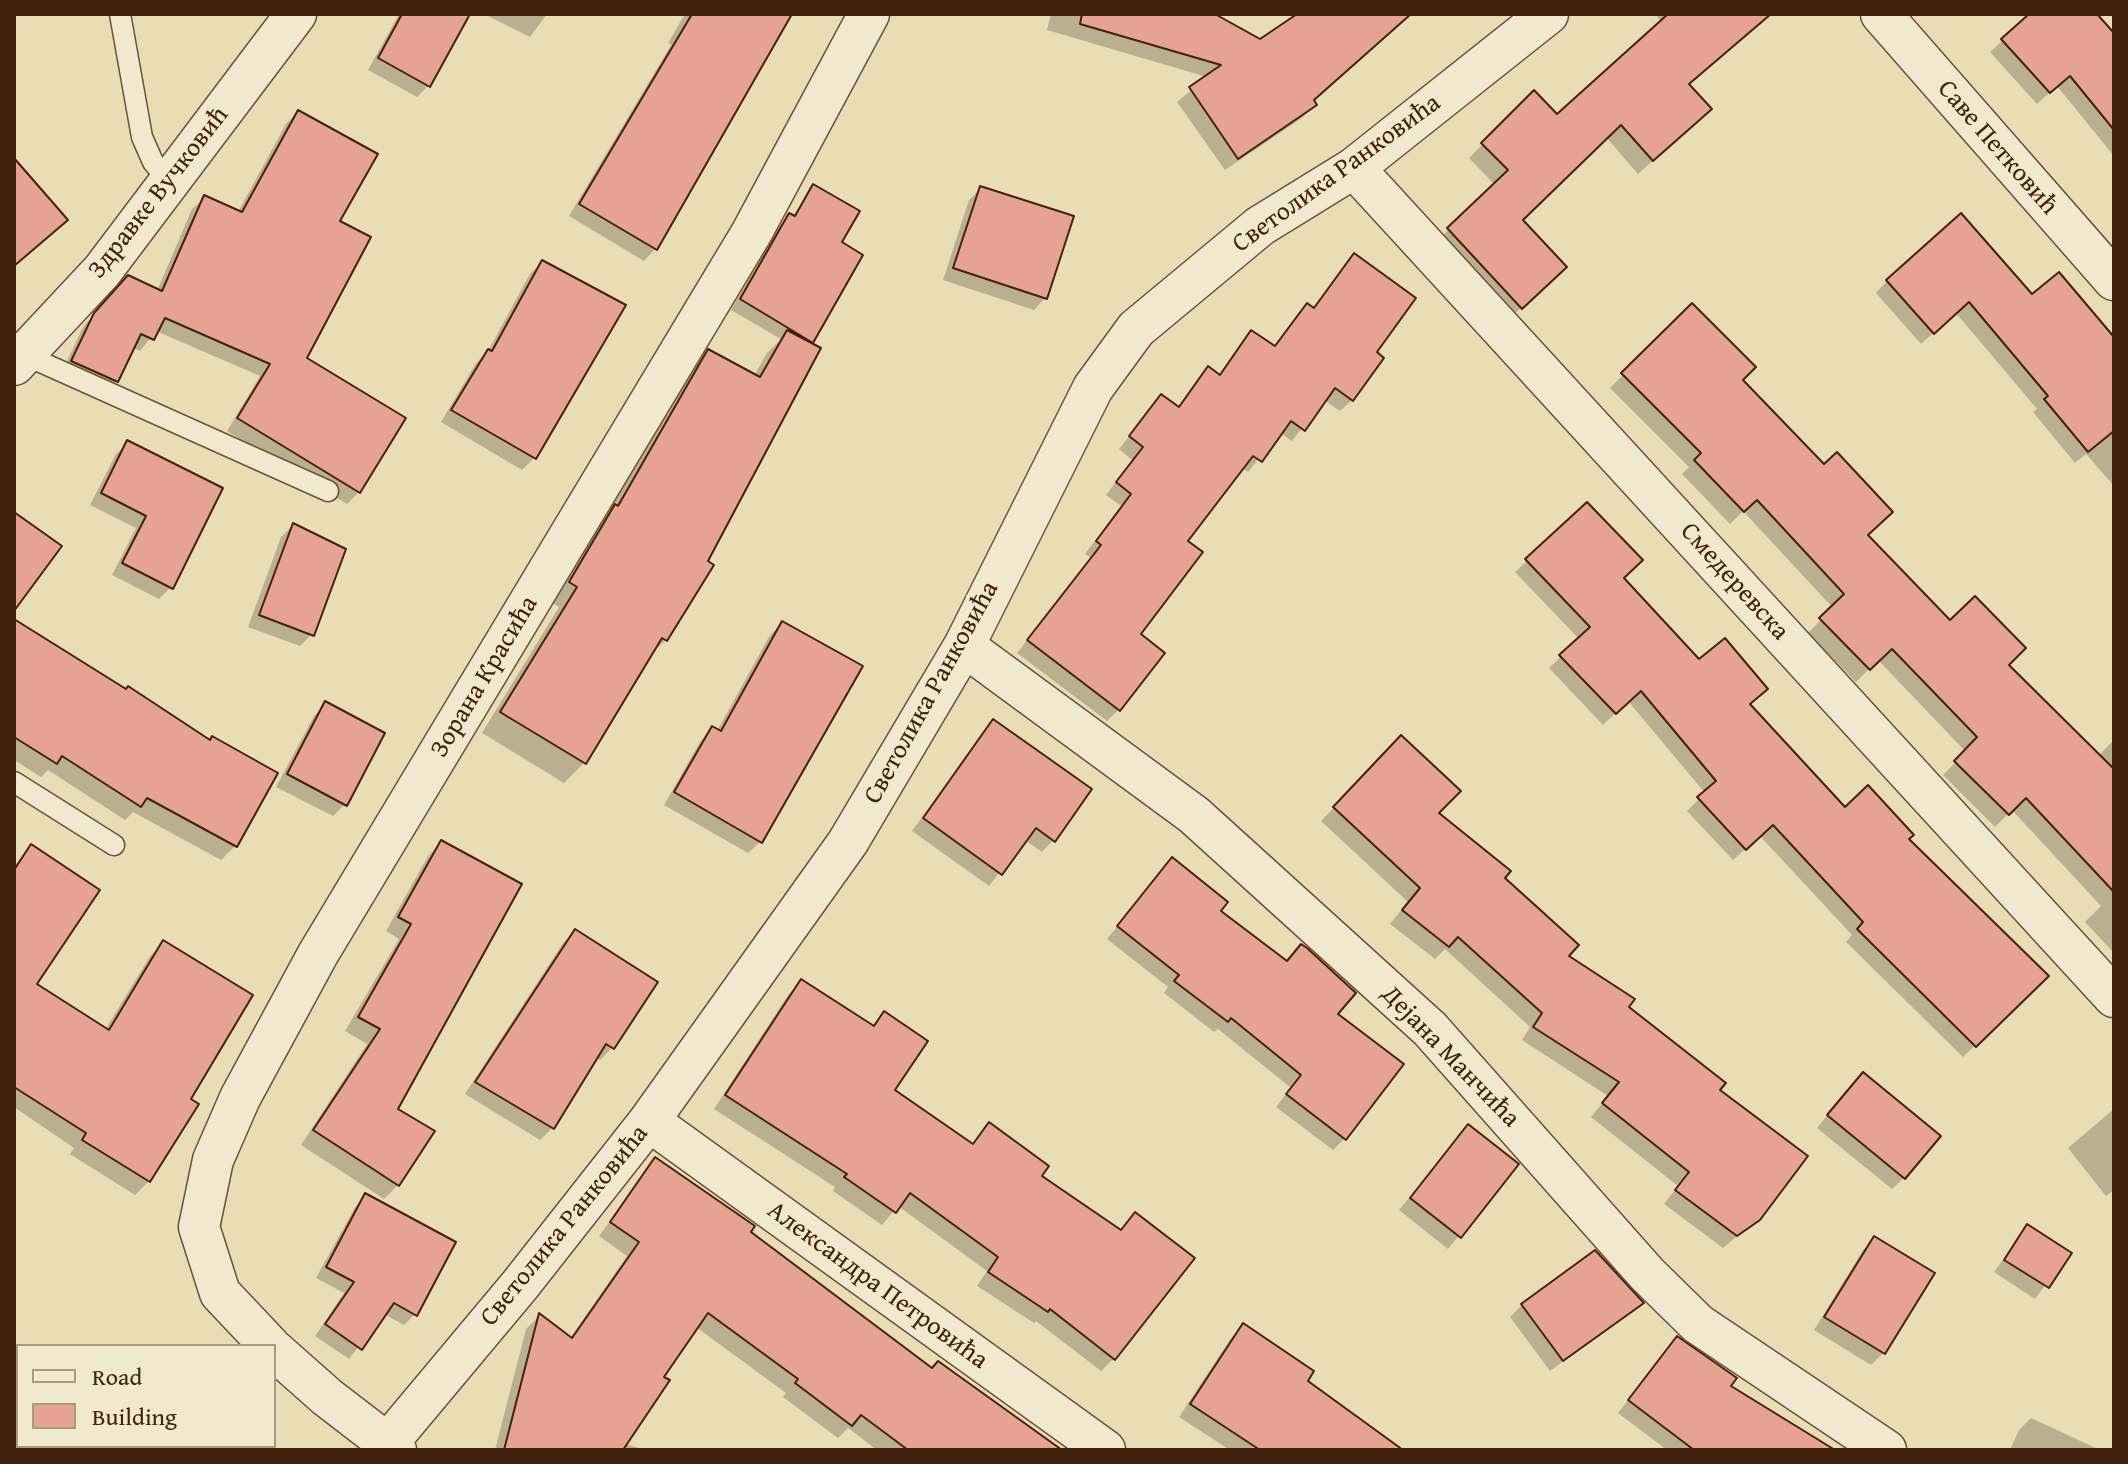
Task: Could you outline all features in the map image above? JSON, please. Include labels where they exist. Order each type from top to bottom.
[{"type":"street","name":"Здравке Вучковић","points":[[19,360],[102,271],[296,14]]},
{"type":"street","name":"Зорана Красића","points":[[268,1344],[220,1293],[199,1227],[213,1160],[240,1098],[318,954],[752,232],[869,14]]},
{"type":"street","name":"Светолика Ранковића","points":[[389,1448],[649,1121],[848,842],[964,646],[1065,438],[1093,388],[1136,329],[1260,226],[1354,168],[1548,14]]},
{"type":"street","name":"Саве Петковић","points":[[1881,14],[2114,280]]},
{"type":"street","name":"Смедеревска","points":[[1354,168],[2114,997]]},
{"type":"street","name":"Дејана Манчића","points":[[964,646],[1194,815],[1430,1029],[1647,1274],[1698,1324],[1886,1450]]},
{"type":"street","name":"Александра Петровића","points":[[649,1121],[1105,1450]]},
{"type":"street","name":"Зорана Красића","points":[[276,1351],[389,1448]]},
{"type":"lane","points":[[120,14],[142,137],[153,162],[169,181]]},
{"type":"lane","points":[[19,360],[328,491]]},
{"type":"lane","points":[[14,782],[114,845]]},
{"type":"building","points":[[402,14],[470,14],[430,87],[378,58]]},
{"type":"building","points":[[692,14],[792,14],[657,250],[579,204]]},
{"type":"building","points":[[1082,14],[1215,14],[1260,39],[1297,14],[1411,14],[1314,100],[1317,105],[1238,159],[1189,87],[1221,65],[1080,24]]},
{"type":"building","points":[[1668,14],[1771,14],[1689,84],[1712,109],[1653,161],[1621,125],[1523,220],[1567,267],[1522,309],[1447,228],[1508,170],[1481,143],[1534,90],[1557,114]]},
{"type":"building","points":[[2029,14],[2097,14],[2114,33],[2114,130],[2070,76],[2050,93],[2001,39]]},
{"type":"building","points":[[298,110],[378,154],[340,221],[371,237],[307,358],[406,418],[360,493],[237,418],[270,364],[165,318],[154,340],[141,334],[118,382],[71,361],[94,313],[128,275],[162,291],[204,195],[242,212]]},
{"type":"building","points":[[14,158],[68,220],[14,266]]},
{"type":"building","points":[[813,184],[860,211],[842,242],[863,255],[813,343],[740,299],[789,213],[795,216]]},
{"type":"building","points":[[980,186],[1074,216],[1047,299],[953,268]]},
{"type":"building","points":[[1961,213],[2032,294],[2059,272],[2114,337],[2114,431],[2088,452],[2044,399],[2048,396],[1969,302],[1934,334],[1886,280]]},
{"type":"building","points":[[1354,253],[1416,298],[1377,352],[1384,358],[1353,401],[1335,388],[1305,431],[1291,421],[1262,462],[1253,456],[1188,541],[1203,552],[1141,634],[1165,653],[1120,711],[1027,640],[1101,545],[1096,541],[1131,494],[1116,482],[1143,447],[1129,436],[1161,394],[1179,407],[1208,366],[1220,375],[1251,330],[1275,346],[1307,303],[1314,308]]},
{"type":"building","points":[[542,260],[626,305],[536,459],[451,410],[488,349],[492,351]]},
{"type":"building","points":[[1692,303],[1756,367],[1743,380],[1824,464],[1837,452],[1893,512],[1868,535],[1950,620],[1975,596],[2026,648],[2009,665],[2114,769],[2114,892],[2026,798],[2009,815],[1954,761],[1977,737],[1892,649],[1870,670],[1819,618],[1844,594],[1757,500],[1744,512],[1694,460],[1701,453],[1621,373]]},
{"type":"building","points":[[787,330],[821,348],[708,561],[714,565],[667,641],[662,638],[586,764],[500,712],[577,587],[569,582],[615,504],[618,506],[708,349],[760,377]]},
{"type":"building","points":[[127,440],[223,488],[173,589],[122,563],[146,516],[101,493]]},
{"type":"building","points":[[1587,502],[1643,560],[1624,578],[1699,659],[1725,638],[1768,689],[1750,704],[1845,807],[1868,785],[1914,835],[1909,839],[2049,976],[1976,1047],[1857,929],[1863,922],[1773,825],[1746,850],[1697,797],[1716,781],[1641,691],[1616,714],[1559,655],[1590,627],[1525,559]]},
{"type":"building","points":[[14,512],[62,546],[14,611]]},
{"type":"building","points":[[293,523],[346,549],[314,636],[259,615]]},
{"type":"building","points":[[14,619],[126,689],[128,686],[210,740],[212,736],[278,773],[237,847],[147,798],[141,807],[62,756],[57,764],[14,737]]},
{"type":"building","points":[[782,621],[863,666],[762,843],[674,792],[712,726],[721,731]]},
{"type":"building","points":[[325,701],[385,733],[347,806],[287,774]]},
{"type":"building","points":[[993,719],[1092,789],[1055,842],[1036,828],[1002,875],[923,818]]},
{"type":"building","points":[[1401,735],[1461,791],[1439,813],[1511,871],[1505,878],[1579,945],[1569,956],[1635,999],[1629,1007],[1726,1083],[1720,1090],[1808,1156],[1760,1220],[1737,1236],[1675,1190],[1689,1172],[1602,1103],[1619,1082],[1533,1027],[1542,1013],[1458,937],[1449,947],[1402,910],[1420,888],[1333,807]]},
{"type":"building","points":[[441,840],[522,884],[398,1109],[435,1131],[399,1186],[313,1130],[380,1029],[358,1017],[411,924],[398,917]]},
{"type":"building","points":[[31,844],[100,890],[37,984],[109,1030],[163,940],[253,995],[191,1099],[199,1104],[150,1182],[82,1140],[86,1133],[14,1087],[14,870]]},
{"type":"building","points":[[1172,857],[1228,902],[1221,911],[1287,961],[1301,944],[1307,948],[1356,993],[1338,1014],[1404,1064],[1346,1140],[1286,1094],[1301,1075],[1231,1018],[1228,1022],[1174,981],[1179,975],[1117,926]]},
{"type":"building","points":[[575,929],[658,982],[614,1049],[606,1044],[554,1129],[475,1082]]},
{"type":"building","points":[[801,979],[874,1026],[884,1011],[928,1041],[895,1090],[973,1144],[989,1122],[1049,1166],[1042,1176],[1121,1230],[1135,1212],[1195,1258],[1115,1360],[1050,1309],[1048,1312],[988,1272],[998,1257],[910,1193],[896,1213],[844,1177],[847,1174],[725,1095]]},
{"type":"building","points":[[1863,1072],[1941,1136],[1905,1179],[1827,1115]]},
{"type":"building","points":[[1468,1124],[1519,1164],[1461,1238],[1410,1198]]},
{"type":"building","points":[[655,1157],[755,1226],[751,1232],[932,1368],[938,1361],[1062,1450],[908,1450],[861,1415],[852,1426],[795,1383],[798,1379],[708,1313],[664,1377],[670,1380],[623,1450],[504,1450],[539,1313],[572,1338],[639,1242],[610,1222]]},
{"type":"building","points":[[365,1193],[456,1242],[417,1316],[394,1303],[362,1350],[325,1324],[354,1282],[326,1267]]},
{"type":"building","points":[[2027,1224],[2072,1253],[2049,1288],[2004,1260]]},
{"type":"building","points":[[1874,1236],[1935,1273],[1885,1354],[1824,1317]]},
{"type":"building","points":[[1595,1250],[1644,1303],[1563,1361],[1521,1304]]},
{"type":"building","points":[[1243,1323],[1314,1371],[1308,1381],[1403,1450],[1260,1450],[1190,1404]]},
{"type":"building","points":[[1677,1336],[1737,1378],[1731,1386],[1835,1450],[1694,1450],[1628,1400]]}]
